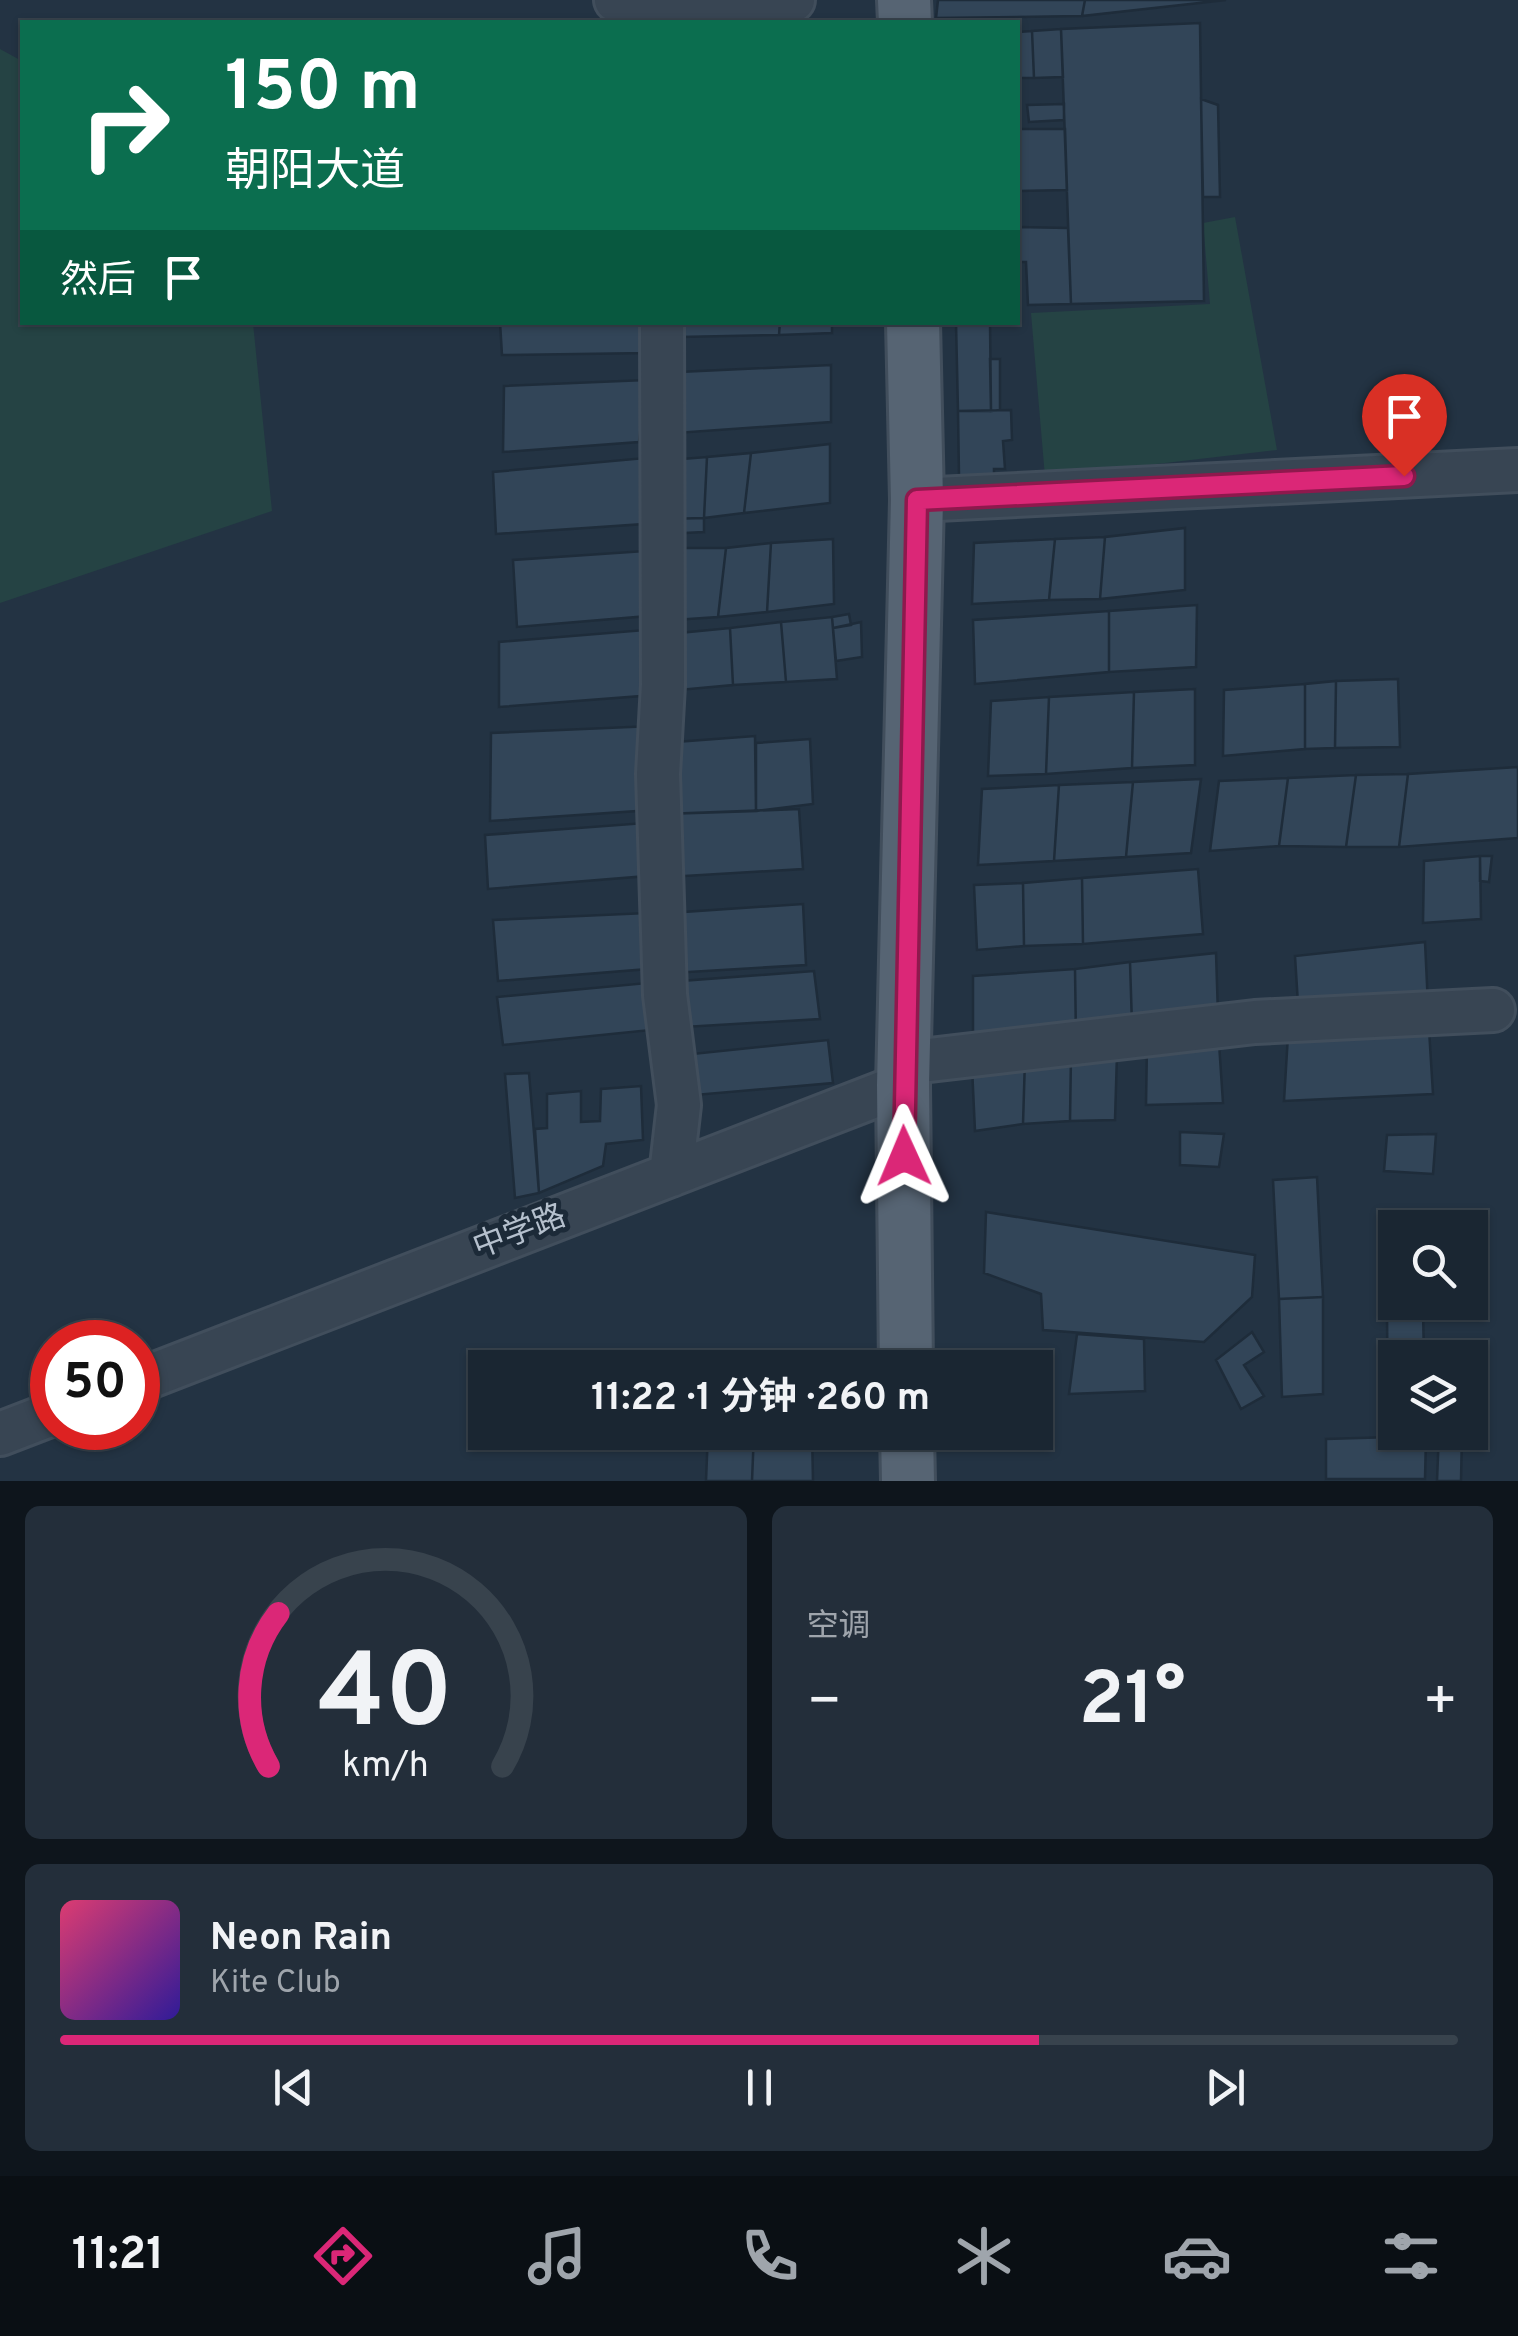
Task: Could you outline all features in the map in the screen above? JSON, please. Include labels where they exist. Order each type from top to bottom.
[{"type":"main road","points":[[906,1350],[903,1074],[917,500],[912,325]]},
{"type":"main road","points":[[907,1450],[908,1481]]},
{"type":"street","points":[[616,0],[658,14],[793,0]]},
{"type":"street","points":[[662,325],[663,685],[658,774],[666,994],[679,1105],[672,1174]]},
{"type":"street","points":[[917,500],[1518,470]]},
{"type":"street","name":"中学路","points":[[160,1372],[672,1174],[903,1074],[1255,1022],[1492,1010]]},
{"type":"street","points":[[0,1434],[30,1422]]},
{"type":"green space","points":[[0,49],[20,60],[20,325],[253,325],[272,511],[0,603]]},
{"type":"green space","points":[[1235,217],[1277,450],[1045,477],[1031,313],[1210,304],[1203,223]]},
{"type":"building","points":[[938,0],[1085,0],[1082,16],[936,18]]},
{"type":"building","points":[[1085,0],[1226,0],[1082,16]]},
{"type":"building","points":[[1200,23],[1204,301],[1071,304],[1061,29]]},
{"type":"building","points":[[1061,29],[1063,77],[1034,78],[1032,31]]},
{"type":"building","points":[[1032,31],[1034,78],[1020,78],[1020,32]]},
{"type":"building","points":[[1201,99],[1218,105],[1220,197],[1203,197]]},
{"type":"building","points":[[1064,104],[1064,120],[1029,122],[1027,105]]},
{"type":"building","points":[[1020,129],[1065,129],[1067,190],[1020,191]]},
{"type":"building","points":[[1020,227],[1068,228],[1071,304],[1028,305],[1026,262],[1020,262]]},
{"type":"building","points":[[500,325],[649,325],[648,353],[502,355]]},
{"type":"building","points":[[680,325],[780,325],[779,335],[680,337]]},
{"type":"building","points":[[780,325],[832,325],[832,333],[779,335]]},
{"type":"building","points":[[956,325],[990,325],[991,411],[958,411]]},
{"type":"building","points":[[990,359],[1000,359],[1000,410],[991,411]]},
{"type":"building","points":[[831,365],[831,422],[676,433],[679,372]]},
{"type":"building","points":[[646,380],[639,442],[503,452],[504,386]]},
{"type":"building","points":[[1011,410],[1012,440],[1003,441],[1005,469],[994,469],[994,478],[959,476],[958,411]]},
{"type":"building","points":[[830,444],[830,503],[744,513],[751,453]]},
{"type":"building","points":[[751,453],[744,513],[704,518],[707,457]]},
{"type":"building","points":[[707,457],[704,518],[666,519],[669,460]]},
{"type":"building","points":[[645,458],[644,524],[496,534],[493,472]]},
{"type":"building","points":[[704,518],[704,532],[664,534],[666,519]]},
{"type":"building","points":[[1185,528],[1185,590],[1100,599],[1105,537]]},
{"type":"building","points":[[1105,537],[1100,599],[1049,600],[1055,539]]},
{"type":"building","points":[[833,539],[834,604],[767,612],[771,543]]},
{"type":"building","points":[[1055,539],[1049,600],[972,604],[974,543]]},
{"type":"building","points":[[771,543],[767,612],[718,617],[726,548]]},
{"type":"building","points":[[683,548],[726,548],[718,617],[674,620]]},
{"type":"building","points":[[645,551],[648,616],[517,627],[513,560]]},
{"type":"building","points":[[1197,605],[1196,667],[1109,672],[1109,611]]},
{"type":"building","points":[[1109,611],[1109,672],[975,684],[973,620]]},
{"type":"building","points":[[849,614],[851,625],[833,628],[832,617]]},
{"type":"building","points":[[832,617],[837,679],[786,682],[781,622]]},
{"type":"building","points":[[781,622],[786,682],[733,685],[730,628]]},
{"type":"building","points":[[861,622],[862,657],[836,661],[833,628]]},
{"type":"building","points":[[730,628],[733,685],[679,690],[679,633]]},
{"type":"building","points":[[657,629],[654,695],[499,707],[499,642]]},
{"type":"building","points":[[1398,679],[1400,747],[1335,748],[1336,681]]},
{"type":"building","points":[[1336,681],[1335,748],[1305,749],[1305,684]]},
{"type":"building","points":[[1305,684],[1305,749],[1223,756],[1224,690]]},
{"type":"building","points":[[1195,689],[1195,765],[1132,768],[1134,692]]},
{"type":"building","points":[[1134,692],[1132,768],[1046,774],[1049,697]]},
{"type":"building","points":[[1049,697],[1046,774],[988,776],[991,701]]},
{"type":"building","points":[[653,726],[652,810],[490,821],[491,733]]},
{"type":"building","points":[[755,736],[756,811],[665,814],[662,743]]},
{"type":"building","points":[[810,739],[813,804],[756,811],[756,743]]},
{"type":"building","points":[[1518,767],[1518,838],[1399,847],[1408,774]]},
{"type":"building","points":[[1408,774],[1399,847],[1346,847],[1356,775]]},
{"type":"building","points":[[1356,775],[1346,847],[1279,846],[1288,778]]},
{"type":"building","points":[[1288,778],[1279,846],[1210,851],[1219,781]]},
{"type":"building","points":[[1201,779],[1191,853],[1126,857],[1133,782]]},
{"type":"building","points":[[1133,782],[1126,857],[1054,861],[1059,785]]},
{"type":"building","points":[[1059,785],[1054,861],[978,865],[982,789]]},
{"type":"building","points":[[799,809],[803,869],[668,877],[665,814]]},
{"type":"building","points":[[645,823],[647,876],[488,889],[485,835]]},
{"type":"building","points":[[1480,856],[1481,919],[1423,923],[1424,861]]},
{"type":"building","points":[[1480,856],[1492,856],[1489,882],[1480,881]]},
{"type":"building","points":[[1198,869],[1203,934],[1083,944],[1082,878]]},
{"type":"building","points":[[1082,878],[1083,944],[1024,946],[1023,883]]},
{"type":"building","points":[[1023,883],[1024,946],[977,950],[974,885]]},
{"type":"building","points":[[803,904],[806,965],[672,973],[669,913]]},
{"type":"building","points":[[647,913],[648,969],[498,981],[493,920]]},
{"type":"building","points":[[1425,942],[1428,1005],[1299,1020],[1295,956]]},
{"type":"building","points":[[1216,953],[1218,1015],[1132,1025],[1130,962]]},
{"type":"building","points":[[1130,962],[1132,1025],[1076,1039],[1075,969]]},
{"type":"building","points":[[1075,969],[1076,1039],[973,1051],[973,976]]},
{"type":"building","points":[[814,971],[820,1019],[684,1027],[681,981]]},
{"type":"building","points":[[647,983],[651,1030],[503,1045],[497,997]]},
{"type":"building","points":[[1429,1029],[1433,1094],[1284,1101],[1288,1035]]},
{"type":"building","points":[[828,1040],[833,1083],[695,1095],[692,1054]]},
{"type":"building","points":[[1219,1043],[1223,1103],[1146,1105],[1147,1045]]},
{"type":"building","points":[[1117,1054],[1115,1120],[1070,1121],[1071,1055]]},
{"type":"building","points":[[1071,1055],[1070,1121],[1023,1124],[1025,1059]]},
{"type":"building","points":[[1025,1059],[1023,1124],[975,1131],[972,1067]]},
{"type":"building","points":[[529,1073],[539,1193],[515,1198],[505,1074]]},
{"type":"building","points":[[641,1086],[643,1140],[606,1144],[603,1166],[539,1193],[535,1129],[547,1128],[547,1094],[581,1091],[581,1122],[600,1121],[601,1089]]},
{"type":"building","points":[[1180,1132],[1224,1134],[1219,1167],[1180,1165]]},
{"type":"building","points":[[1436,1134],[1433,1174],[1384,1171],[1387,1135]]},
{"type":"building","points":[[1317,1177],[1323,1297],[1279,1299],[1273,1180]]},
{"type":"building","points":[[986,1212],[1255,1255],[1252,1297],[1204,1342],[1043,1330],[1041,1294],[984,1273]]},
{"type":"building","points":[[1323,1297],[1323,1394],[1282,1397],[1279,1299]]},
{"type":"building","points":[[1387,1320],[1423,1320],[1424,1340],[1387,1340]]},
{"type":"building","points":[[1252,1332],[1264,1352],[1244,1365],[1264,1396],[1241,1409],[1216,1360]]},
{"type":"building","points":[[1077,1334],[1144,1339],[1145,1391],[1069,1394]]},
{"type":"building","points":[[1378,1437],[1378,1450],[1426,1450],[1425,1479],[1326,1479],[1326,1439]]},
{"type":"building","points":[[707,1450],[753,1450],[752,1481],[706,1481]]},
{"type":"building","points":[[753,1450],[812,1450],[813,1481],[752,1481]]},
{"type":"building","points":[[1438,1450],[1462,1450],[1461,1481],[1437,1481]]},
{"type":"route","points":[[904,1156],[917,500],[1404,476]]}]
